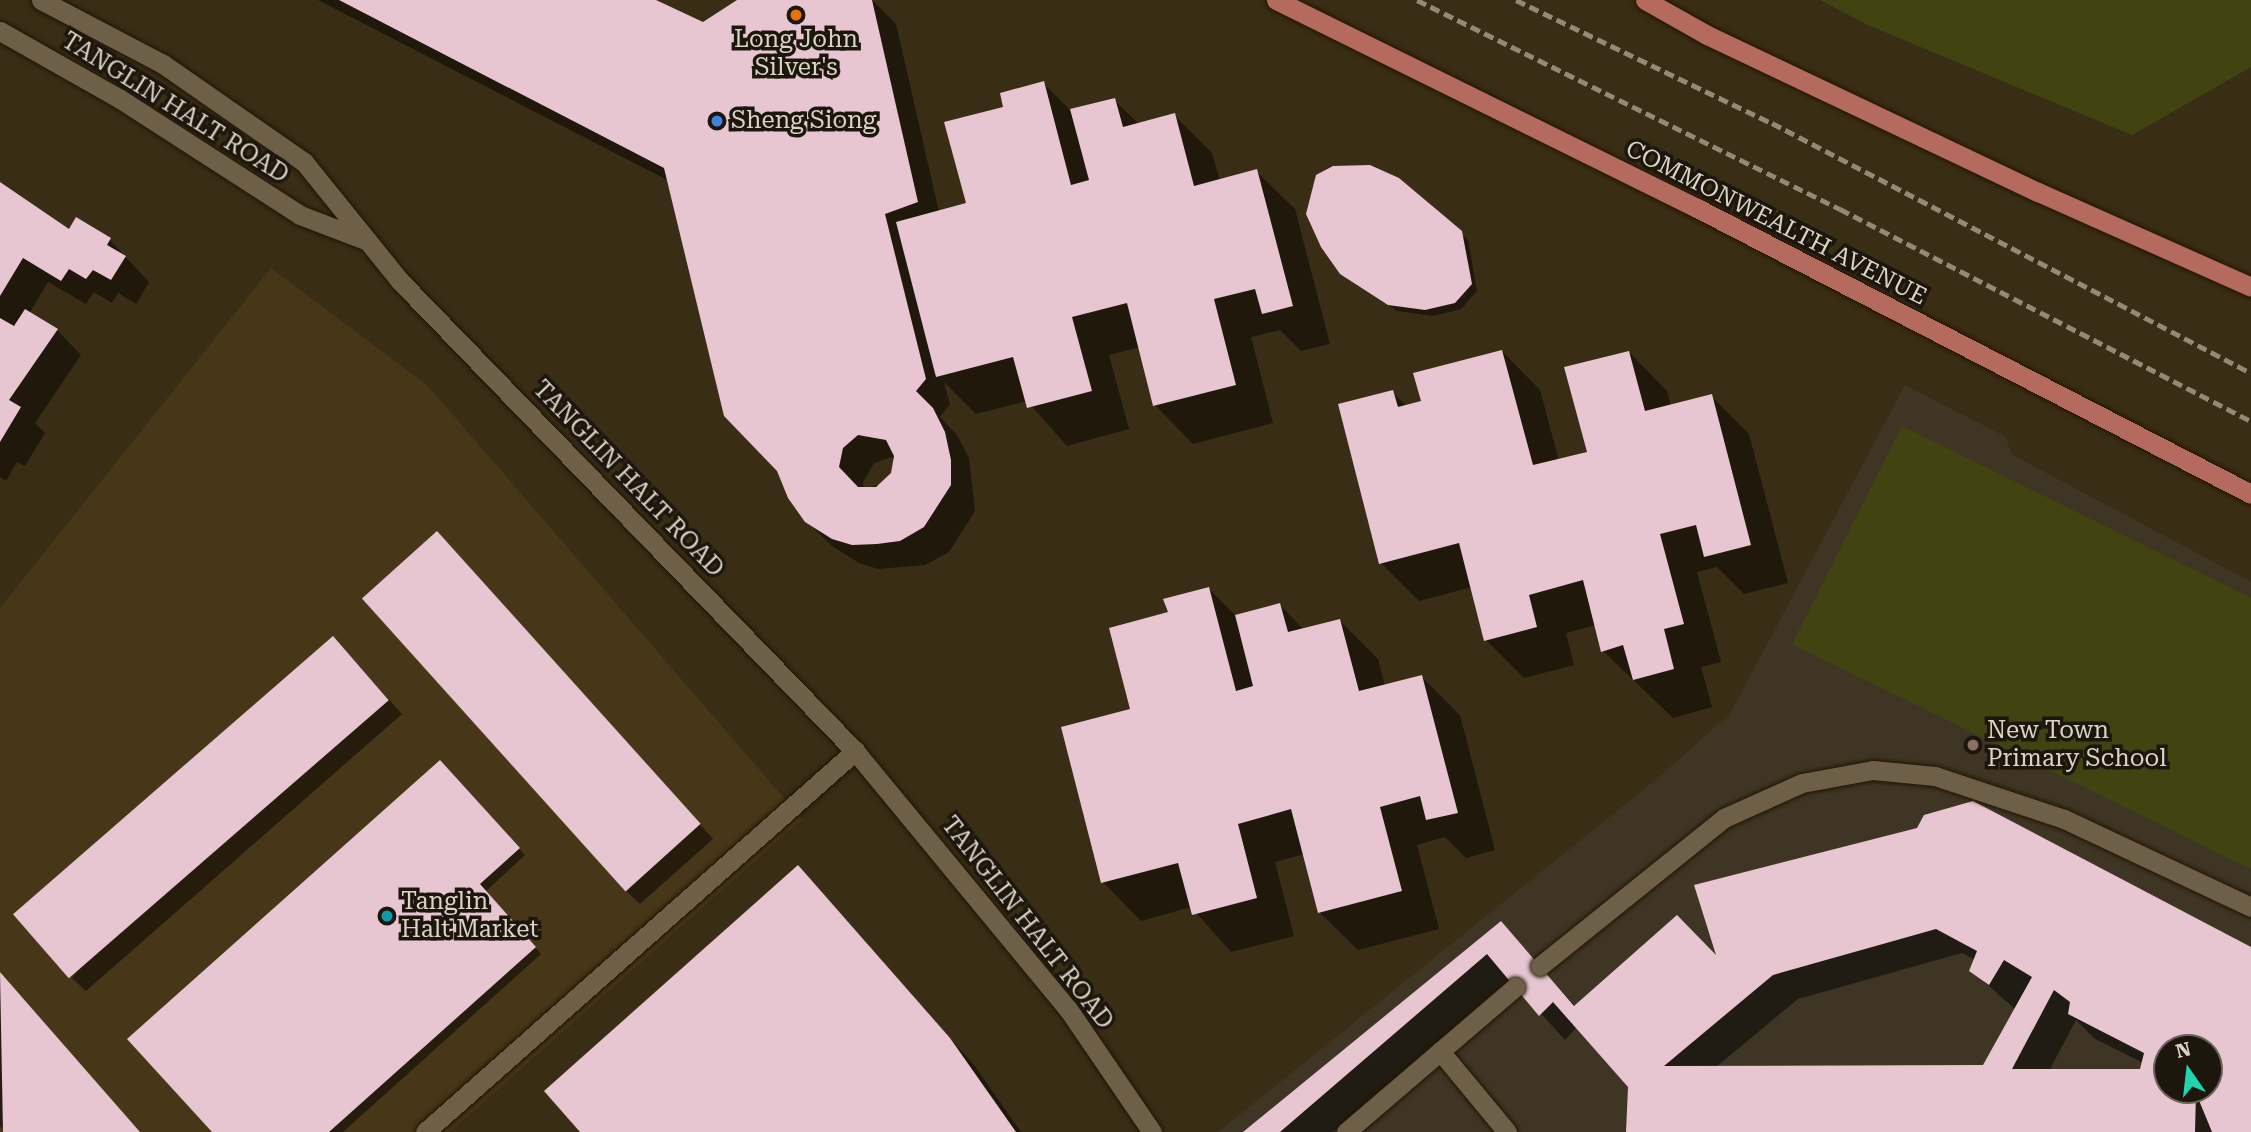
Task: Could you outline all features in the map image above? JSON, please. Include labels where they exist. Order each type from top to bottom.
[{"type":"main road","name":"COMMONWEALTH AVENUE","points":[[1276,0],[1698,208],[2251,494]]},
{"type":"main road","points":[[1645,0],[1707,35],[2026,186],[2251,287]]},
{"type":"street","name":"TANGLIN HALT ROAD","points":[[41,0],[163,64],[304,162],[365,240],[855,751],[1068,1009],[1152,1132]]},
{"type":"street","name":"TANGLIN HALT ROAD","points":[[0,31],[120,99],[300,215],[365,240]]},
{"type":"street","points":[[425,1132],[855,751]]},
{"type":"street","points":[[1540,966],[1724,818],[1801,783],[1874,769],[1935,776],[2064,819],[2251,907]]},
{"type":"street","points":[[1346,1132],[1515,987]]},
{"type":"street","points":[[1440,1051],[1507,1132]]},
{"type":"shaded area","points":[[1820,0],[2251,0],[2251,67],[2132,135],[1868,25]]},
{"type":"shaded area","points":[[271,268],[428,386],[802,819],[450,1132],[0,1132],[0,608]]},
{"type":"shaded area","name":"New Town Primary School","points":[[1905,385],[2006,437],[2011,454],[2251,582],[2251,1132],[1218,1132],[1659,777],[1730,714]]},
{"type":"shaded area","points":[[1902,426],[2251,598],[2251,869],[1792,644]]},
{"type":"building","points":[[339,0],[656,0],[703,22],[737,0],[872,0],[918,202],[885,214],[926,379],[916,391],[933,408],[945,432],[951,460],[951,485],[924,527],[900,541],[877,544],[852,545],[832,539],[805,522],[788,498],[777,471],[724,416],[664,168]],"holes":[[[858,435],[886,440],[894,456],[891,473],[876,487],[858,487],[839,467],[843,448]]]},
{"type":"building","points":[[1044,81],[1071,185],[1089,180],[1070,109],[1115,98],[1123,127],[1175,113],[1194,186],[1257,169],[1293,306],[1262,314],[1255,289],[1214,299],[1236,385],[1153,406],[1127,303],[1072,317],[1092,391],[1027,408],[1013,357],[936,377],[896,222],[966,203],[944,122],[1003,107],[1000,93]]},
{"type":"building","points":[[1370,165],[1399,178],[1462,231],[1472,284],[1455,303],[1425,310],[1388,305],[1340,274],[1321,247],[1306,214],[1316,175],[1333,166]]},
{"type":"building","points":[[0,182],[69,229],[76,217],[111,238],[107,245],[126,256],[111,280],[93,270],[86,279],[69,269],[61,281],[23,258],[0,296]]},
{"type":"building","points":[[25,309],[58,329],[9,400],[21,407],[0,442],[0,318],[14,326]]},
{"type":"building","points":[[1502,350],[1533,465],[1587,452],[1564,367],[1629,351],[1645,411],[1712,394],[1751,545],[1704,557],[1696,525],[1660,534],[1684,624],[1664,629],[1674,669],[1633,680],[1623,645],[1601,652],[1583,580],[1529,595],[1537,627],[1484,641],[1459,543],[1379,564],[1338,404],[1393,390],[1398,407],[1421,401],[1413,373]]},
{"type":"building","points":[[437,531],[701,824],[626,891],[362,599]]},
{"type":"building","points":[[1209,587],[1236,691],[1253,686],[1235,615],[1280,603],[1288,632],[1340,619],[1359,691],[1422,675],[1458,813],[1426,820],[1420,796],[1380,807],[1402,891],[1318,913],[1291,809],[1238,824],[1257,898],[1192,915],[1178,863],[1101,883],[1061,727],[1130,709],[1109,628],[1168,612],[1163,599]]},
{"type":"building","points":[[333,636],[389,700],[69,978],[13,914]]},
{"type":"building","name":"Tanglin Halt Market","points":[[440,760],[520,848],[480,884],[536,947],[329,1132],[212,1132],[127,1039]]},
{"type":"building","points":[[1973,801],[2251,947],[2251,1132],[2212,1132],[2201,1104],[2223,1104],[2223,1034],[2153,1034],[2153,1104],[2196,1104],[2195,1132],[1626,1132],[1628,1087],[1553,1002],[1539,1016],[1487,954],[1280,1132],[1243,1132],[1501,921],[1574,1006],[1677,915],[1716,955],[1694,885],[1917,828],[1924,815]],"holes":[[[1936,929],[1977,951],[1969,971],[1989,985],[2004,960],[2032,977],[1983,1065],[1664,1066],[1773,975]],[[2054,990],[2070,1002],[2068,1014],[2144,1053],[2140,1069],[2012,1069]]]},
{"type":"building","points":[[798,865],[950,1038],[1016,1132],[580,1132],[544,1091]]},
{"type":"building","points":[[0,972],[140,1132],[3,1132]]},
{"type":"railway","points":[[1417,0],[1840,209],[2251,421]]},
{"type":"railway","points":[[1516,0],[1772,123],[2251,373]]},
{"type":"place","name":"Long John Silver's","points":[[796,15]]},
{"type":"place","name":"Sheng Siong","points":[[717,121]]},
{"type":"place","name":"New Town Primary School","points":[[1973,745]]},
{"type":"place","name":"Tanglin Halt Market","points":[[387,916]]}]
